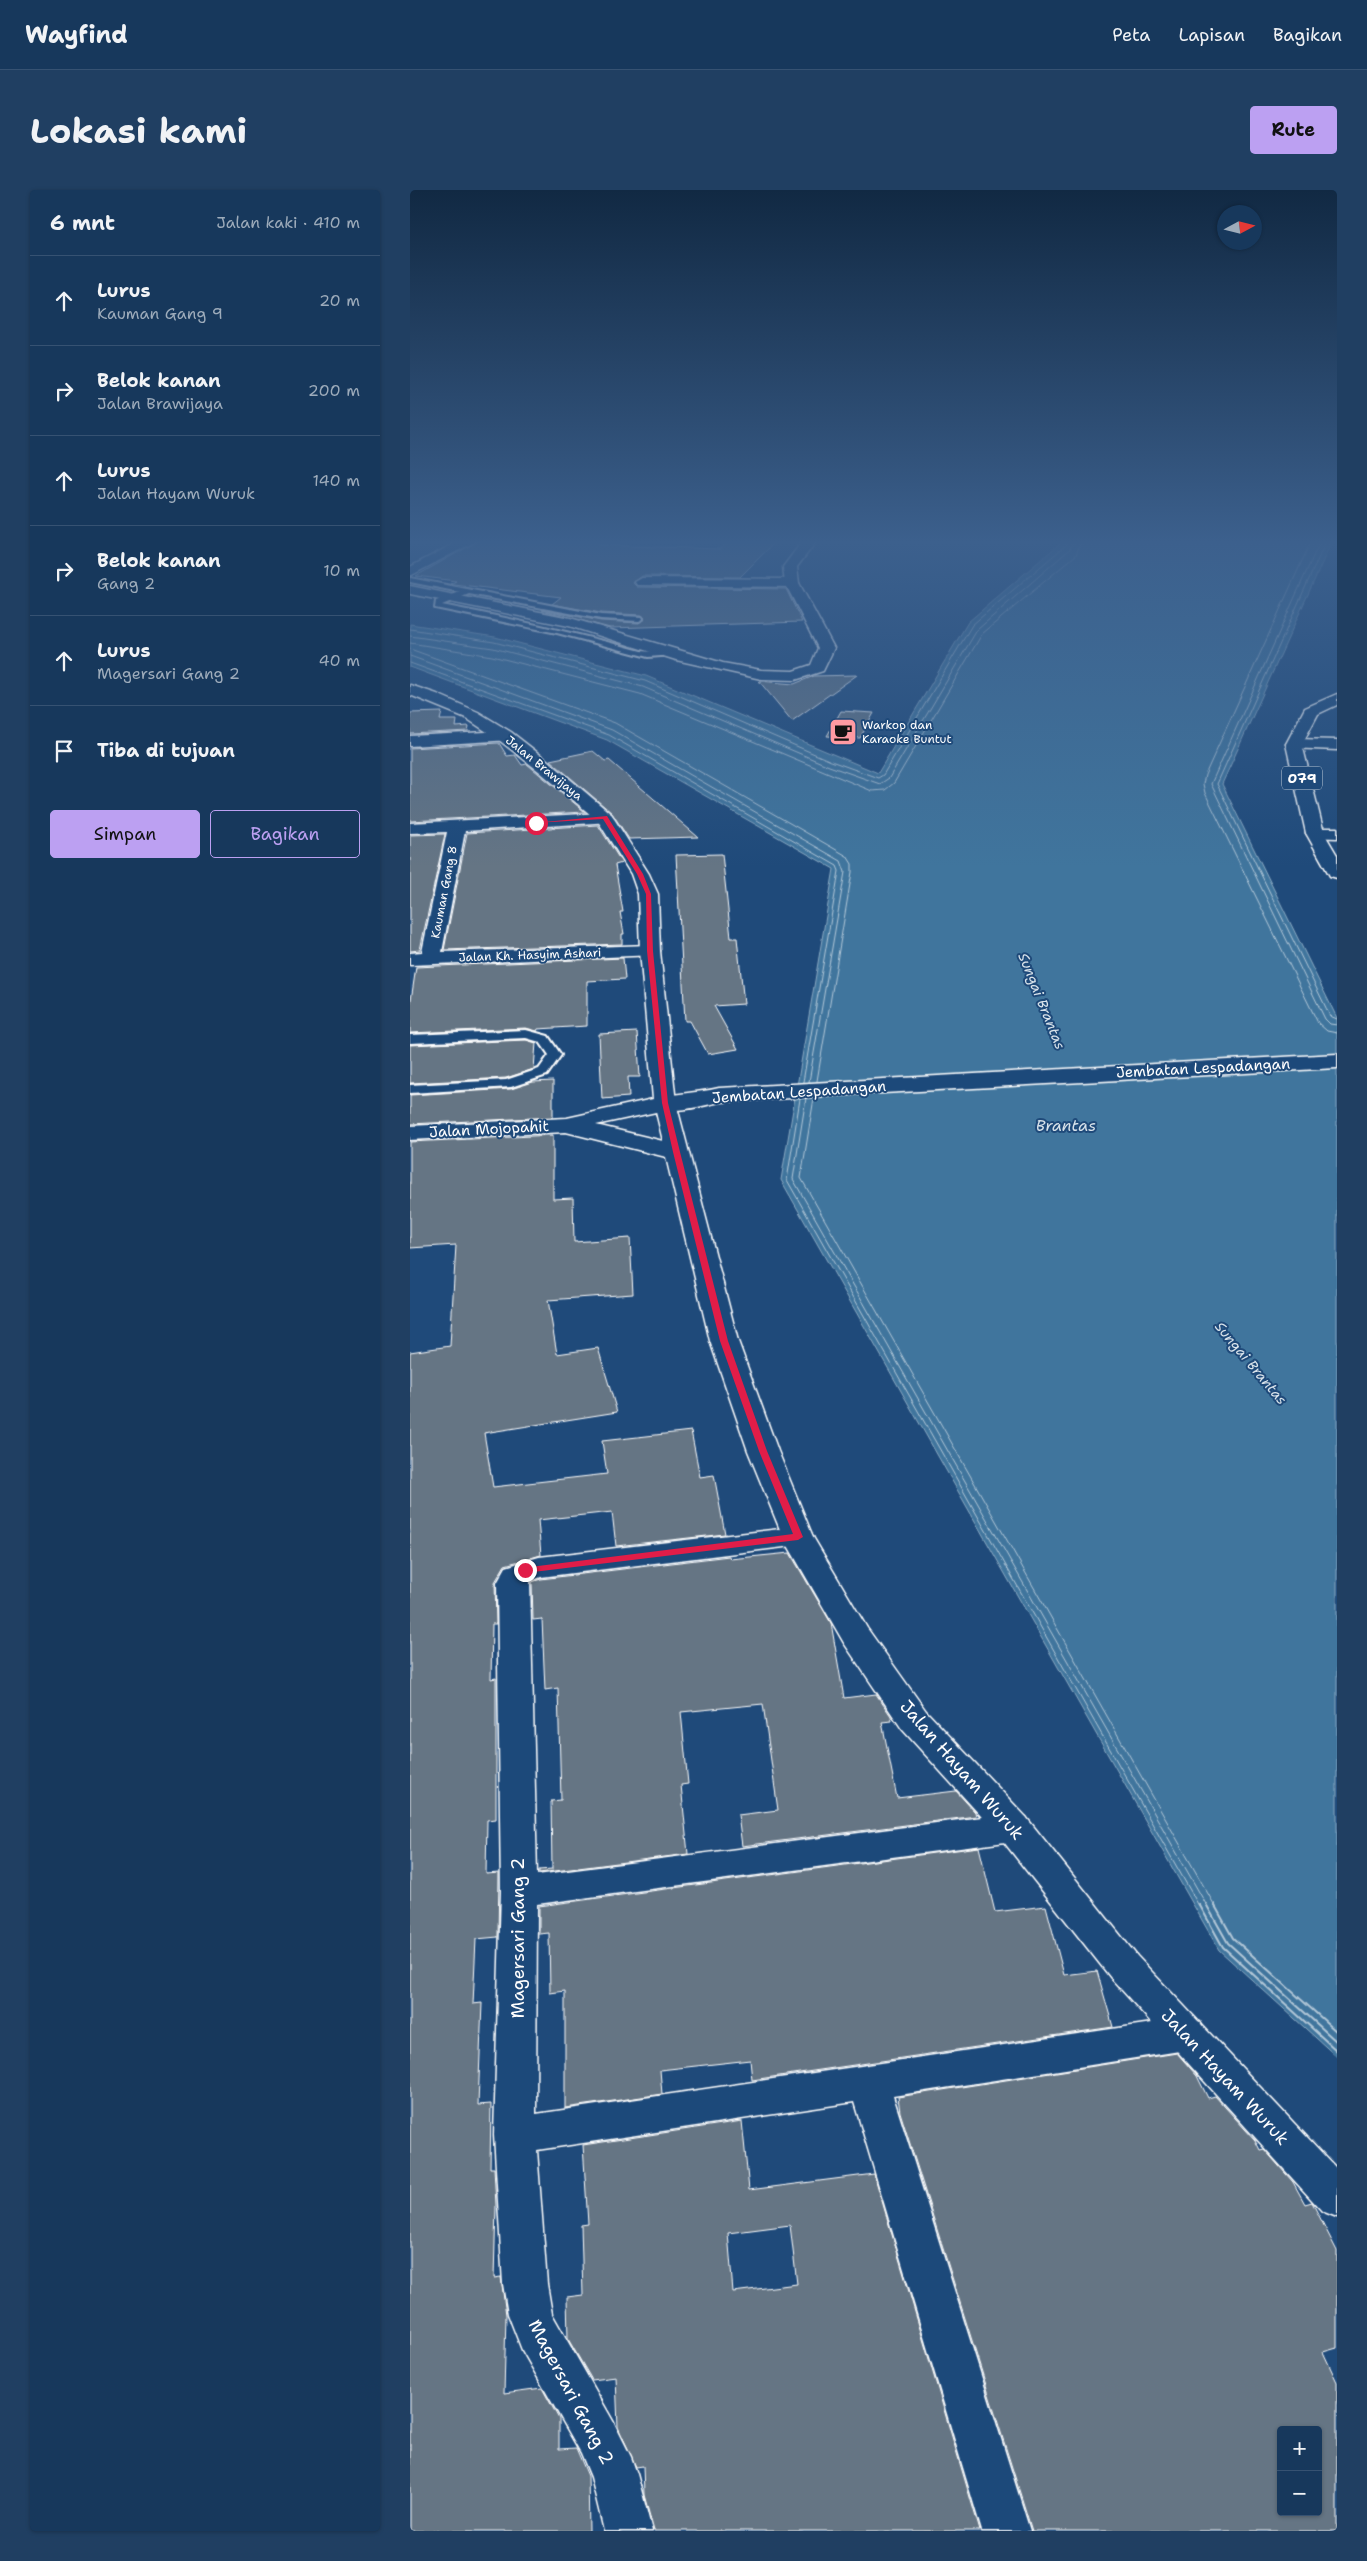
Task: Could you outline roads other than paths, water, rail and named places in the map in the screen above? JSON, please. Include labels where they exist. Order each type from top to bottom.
[{"type":"street","points":[[658,648],[698,662],[749,674],[775,676],[806,672],[816,668],[824,661],[826,648]]},
{"type":"street","name":"Jalan Brawijaya","points":[[410,690],[454,706],[505,736],[605,818],[640,874],[648,894],[650,951],[665,1103],[676,1152]]},
{"type":"street","name":"079","points":[[1337,699],[1312,711],[1294,744],[1316,833],[1337,872]]},
{"type":"street","points":[[410,759],[412,741],[505,736]]},
{"type":"street","points":[[1294,744],[1337,745]]},
{"type":"street","points":[[410,828],[605,818]]},
{"type":"street","name":"Kauman Gang 8","points":[[431,958],[457,827]]},
{"type":"street","points":[[1316,833],[1337,833]]},
{"type":"street","name":"Jalan Kh. Hasyim Ashari","points":[[410,959],[650,951]]},
{"type":"street","name":"Jembatan Lespadangan","points":[[665,1103],[1337,1061]]},
{"type":"street","name":"Jembatan Lespadangan","points":[[720,1099],[1337,1072]]},
{"type":"street","name":"Jalan Mojopahit","points":[[410,1133],[567,1125],[665,1103]]},
{"type":"street","name":"Jalan Mojopahit","points":[[567,1125],[676,1152]]},
{"type":"street","name":"Jalan Hayam Wuruk","points":[[676,1152],[724,1341],[763,1451],[782,1538],[914,1720],[1013,1827],[1124,1967],[1337,2198]]},
{"type":"street","name":"Magersari Gang 2","points":[[628,2531],[614,2474],[596,2437],[538,2335],[530,2314],[525,2284],[515,2135],[519,1892],[513,1583],[517,1574],[539,1567],[782,1538]]},
{"type":"street","points":[[519,1892],[1013,1827]]},
{"type":"street","points":[[515,2135],[869,2084],[1158,2040],[1186,2034]]},
{"type":"street","points":[[869,2084],[1006,2531]]},
{"type":"lane","points":[[623,648],[648,655],[674,653]]},
{"type":"lane","points":[[410,1039],[526,1034],[544,1039],[555,1055],[543,1072],[507,1084],[410,1089]]},
{"type":"water","name":"Brantas","points":[[410,648],[539,648],[646,676],[878,773],[952,648],[1284,648],[1222,784],[1337,1018],[1337,2057],[1219,1950],[781,1180],[834,869],[607,740],[410,667]]},
{"type":"place","name":"Warkop dan Karaoke Buntut","points":[[843,732]]},
{"type":"water label","name":"Sungai Brantas","points":[[1042,1001]]},
{"type":"water label","name":"Sungai Brantas","points":[[1251,1363]]}]
